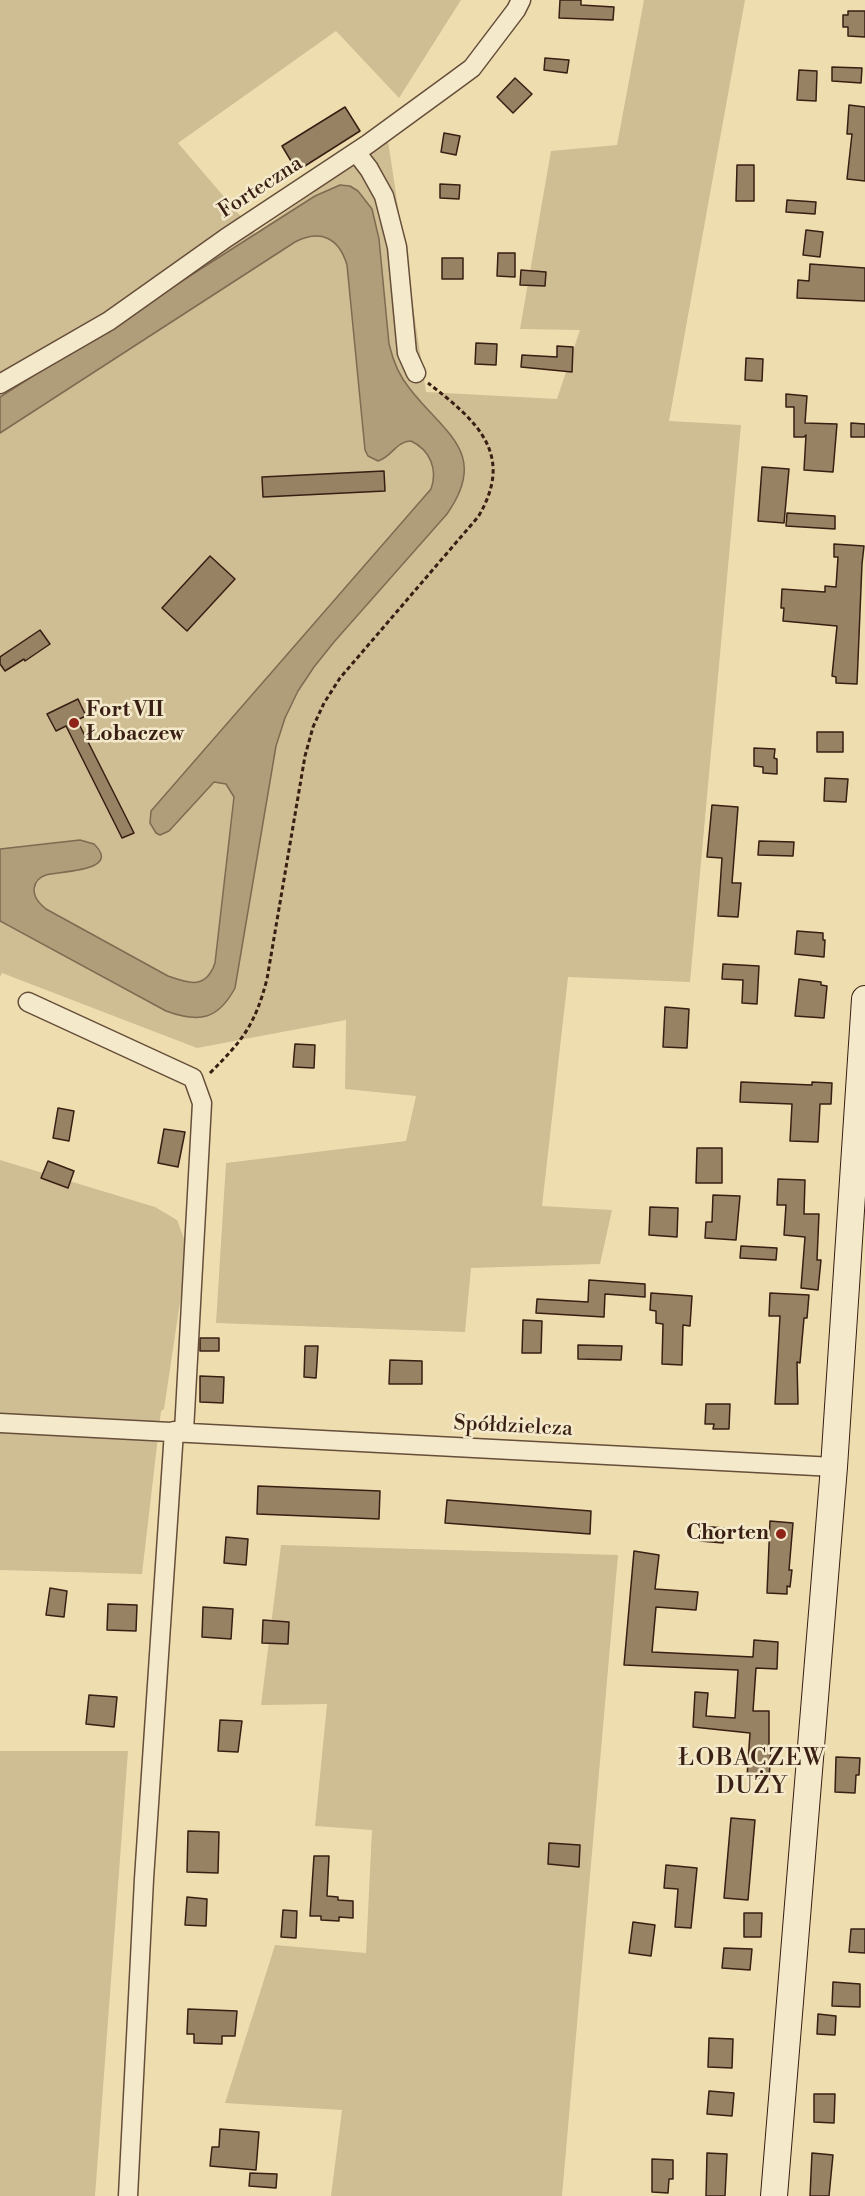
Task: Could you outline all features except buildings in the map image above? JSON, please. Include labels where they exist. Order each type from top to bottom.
[{"type":"main road","points":[[774,2196],[834,1467],[865,999]]},
{"type":"street","name":"Forteczna","points":[[0,384],[110,321],[226,238],[356,152],[472,68],[521,0]]},
{"type":"street","points":[[356,152],[369,169],[384,196],[397,247],[407,353],[416,373]]},
{"type":"street","points":[[28,1002],[193,1078],[201,1103],[182,1431],[144,1879],[128,2196]]},
{"type":"street","name":"Spółdzielcza","points":[[0,1423],[834,1467]]},
{"type":"path","points":[[196,1087],[237,1046],[260,1007],[267,979],[305,756],[313,727],[324,703],[340,678],[478,517],[493,485],[495,469],[490,450],[482,434],[451,400],[416,373]]},
{"type":"shaded area","points":[[0,0],[461,0],[399,98],[336,31],[178,143],[255,233],[388,141],[426,392],[557,399],[580,330],[520,329],[551,151],[617,145],[644,0],[745,0],[669,421],[741,425],[690,982],[568,977],[542,1206],[612,1210],[600,1264],[471,1268],[465,1332],[216,1323],[226,1163],[406,1141],[416,1096],[345,1089],[346,1020],[197,1048],[2,973],[0,977]]},
{"type":"shaded area","points":[[340,185],[350,186],[358,191],[372,209],[379,239],[392,356],[406,384],[457,445],[463,459],[464,475],[459,493],[447,514],[334,642],[298,691],[285,718],[276,746],[235,988],[229,999],[214,1013],[188,1017],[166,1011],[0,921],[0,849],[80,840],[94,844],[101,853],[100,860],[95,865],[46,875],[38,880],[34,889],[39,902],[46,909],[168,976],[190,982],[202,981],[207,977],[215,963],[234,797],[226,784],[214,782],[169,831],[160,835],[150,823],[151,811],[431,489],[433,467],[423,449],[411,441],[401,444],[378,461],[368,456],[365,450],[347,265],[344,256],[334,242],[321,236],[304,238],[295,242],[0,433],[0,397],[315,196]]},
{"type":"shaded area","points":[[0,1160],[155,1207],[177,1220],[188,1249],[164,1409],[161,1411],[142,1574],[0,1570]]},
{"type":"shaded area","points":[[281,1545],[618,1555],[562,2196],[331,2196],[342,2110],[225,2103],[275,1945],[366,1953],[372,1830],[315,1826],[327,1704],[261,1705]]},
{"type":"shaded area","points":[[0,1751],[128,1751],[95,2196],[0,2196]]},
{"type":"place","name":"Fort VII Łobaczew","points":[[74,723]]},
{"type":"place","name":"Chorten","points":[[781,1534]]},
{"type":"district","name":"ŁOBACZEW DUŻY","points":[[752,1773]]}]
